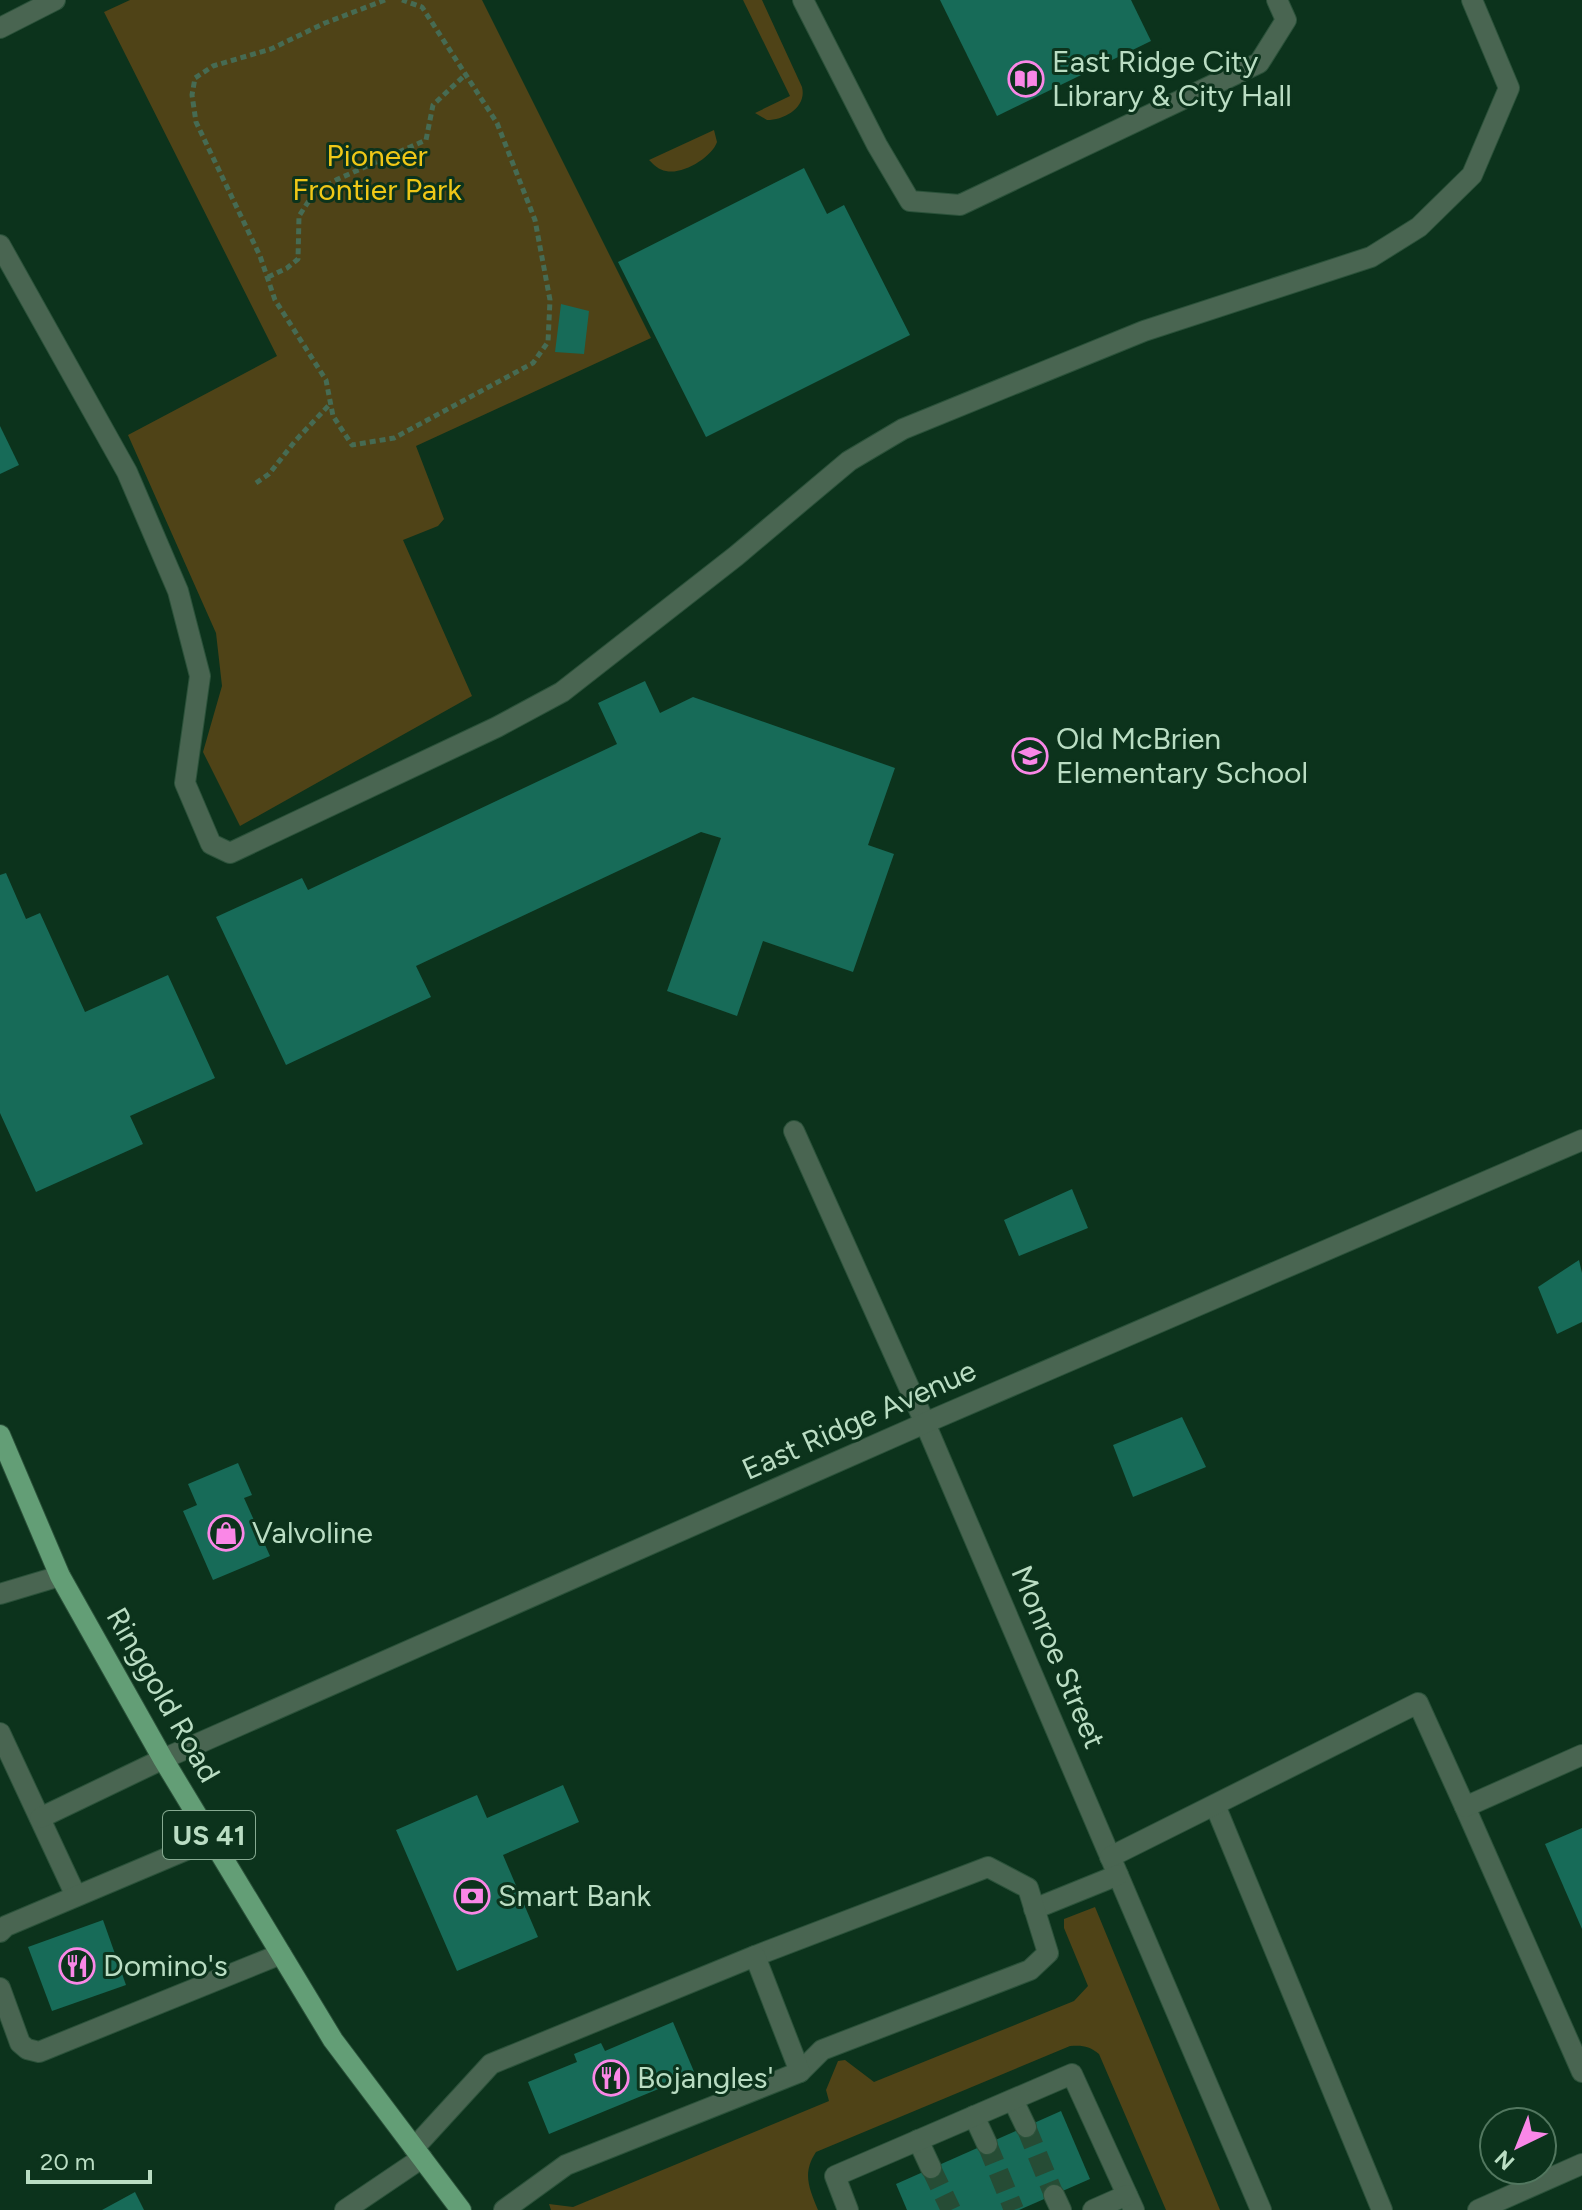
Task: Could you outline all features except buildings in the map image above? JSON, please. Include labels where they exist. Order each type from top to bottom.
[{"type":"main road","name":"Ringgold Road","points":[[0,1435],[60,1576],[163,1759],[333,2040],[461,2210]]},
{"type":"street","points":[[0,28],[55,0]]},
{"type":"street","points":[[803,0],[877,145],[910,201],[960,205],[1259,63],[1286,20],[1277,0]]},
{"type":"street","points":[[0,245],[127,472],[178,591],[200,676],[185,783],[211,844],[230,853],[497,727],[562,692],[736,556],[849,461],[903,429],[1144,331],[1371,257],[1419,227],[1472,175],[1509,88],[1472,0]]},
{"type":"street","name":"Monroe Street","points":[[794,1131],[925,1423],[1261,2210]]},
{"type":"street","name":"East Ridge Avenue","points":[[40,1818],[163,1759],[925,1423],[1582,1140]]},
{"type":"street","points":[[0,1594],[60,1576]]},
{"type":"street","points":[[1034,1909],[1114,1866],[1215,1805],[1418,1703],[1582,2072]]},
{"type":"street","points":[[0,1733],[76,1896]]},
{"type":"street","points":[[1465,1807],[1582,1755]]},
{"type":"street","points":[[1215,1805],[1382,2210]]},
{"type":"street","points":[[0,1932],[6,1926],[212,1839]]},
{"type":"street","points":[[345,2210],[418,2153],[491,2064],[755,1956],[988,1867],[1028,1888],[1048,1953],[1030,1970],[822,2050],[800,2072],[566,2165],[504,2210]]},
{"type":"street","points":[[0,1988],[20,2043],[27,2049],[39,2052],[281,1954]]},
{"type":"street","points":[[755,1956],[800,2072]]},
{"type":"street","points":[[848,2210],[835,2176],[1072,2074],[1130,2203],[1093,2210]]},
{"type":"street","points":[[1013,2100],[1026,2127]]},
{"type":"street","points":[[974,2116],[987,2144]]},
{"type":"street","points":[[918,2140],[931,2168]]},
{"type":"street","points":[[1478,2210],[1582,2164]]},
{"type":"path","points":[[385,0],[325,23],[271,49],[213,66],[195,78],[192,95],[196,122],[268,277],[275,300],[326,380],[333,416],[352,445],[394,438],[533,363],[548,342],[550,300],[535,220],[497,123],[422,7],[402,0]]},
{"type":"path","points":[[268,277],[298,259],[299,216],[314,193],[426,140],[433,105],[466,74]]},
{"type":"path","points":[[256,483],[269,474],[331,402]]},
{"type":"green space","name":"Pioneer Frontier Park","points":[[130,0],[482,0],[651,338],[416,446],[444,519],[438,526],[403,540],[472,696],[240,826],[203,752],[222,686],[216,633],[128,435],[277,356],[104,12]]},
{"type":"green space","points":[[743,0],[762,0],[802,87],[803,94],[798,106],[781,118],[767,120],[755,113],[790,96]]},
{"type":"green space","points":[[714,130],[717,142],[714,148],[688,168],[666,171],[649,160]]},
{"type":"green space","points":[[1095,1907],[1220,2210],[1166,2210],[1099,2054],[1089,2048],[1070,2046],[816,2152],[808,2174],[818,2210],[551,2210],[549,2204],[573,2207],[829,2101],[826,2090],[838,2061],[845,2060],[874,2082],[1074,2001],[1088,1986],[1064,1928],[1064,1919]]},
{"type":"tunnel","points":[[1026,2127],[1054,2195]]},
{"type":"tunnel","points":[[987,2144],[1014,2210]]},
{"type":"tunnel","points":[[931,2168],[951,2210]]},
{"type":"place","name":"East Ridge City Library & City Hall","points":[[1026,79]]},
{"type":"place","name":"Old McBrien Elementary School","points":[[1030,756]]},
{"type":"place","name":"Valvoline","points":[[226,1533]]},
{"type":"place","name":"Smart Bank","points":[[472,1896]]},
{"type":"place","name":"Domino's","points":[[77,1966]]},
{"type":"place","name":"Bojangles'","points":[[611,2078]]}]
